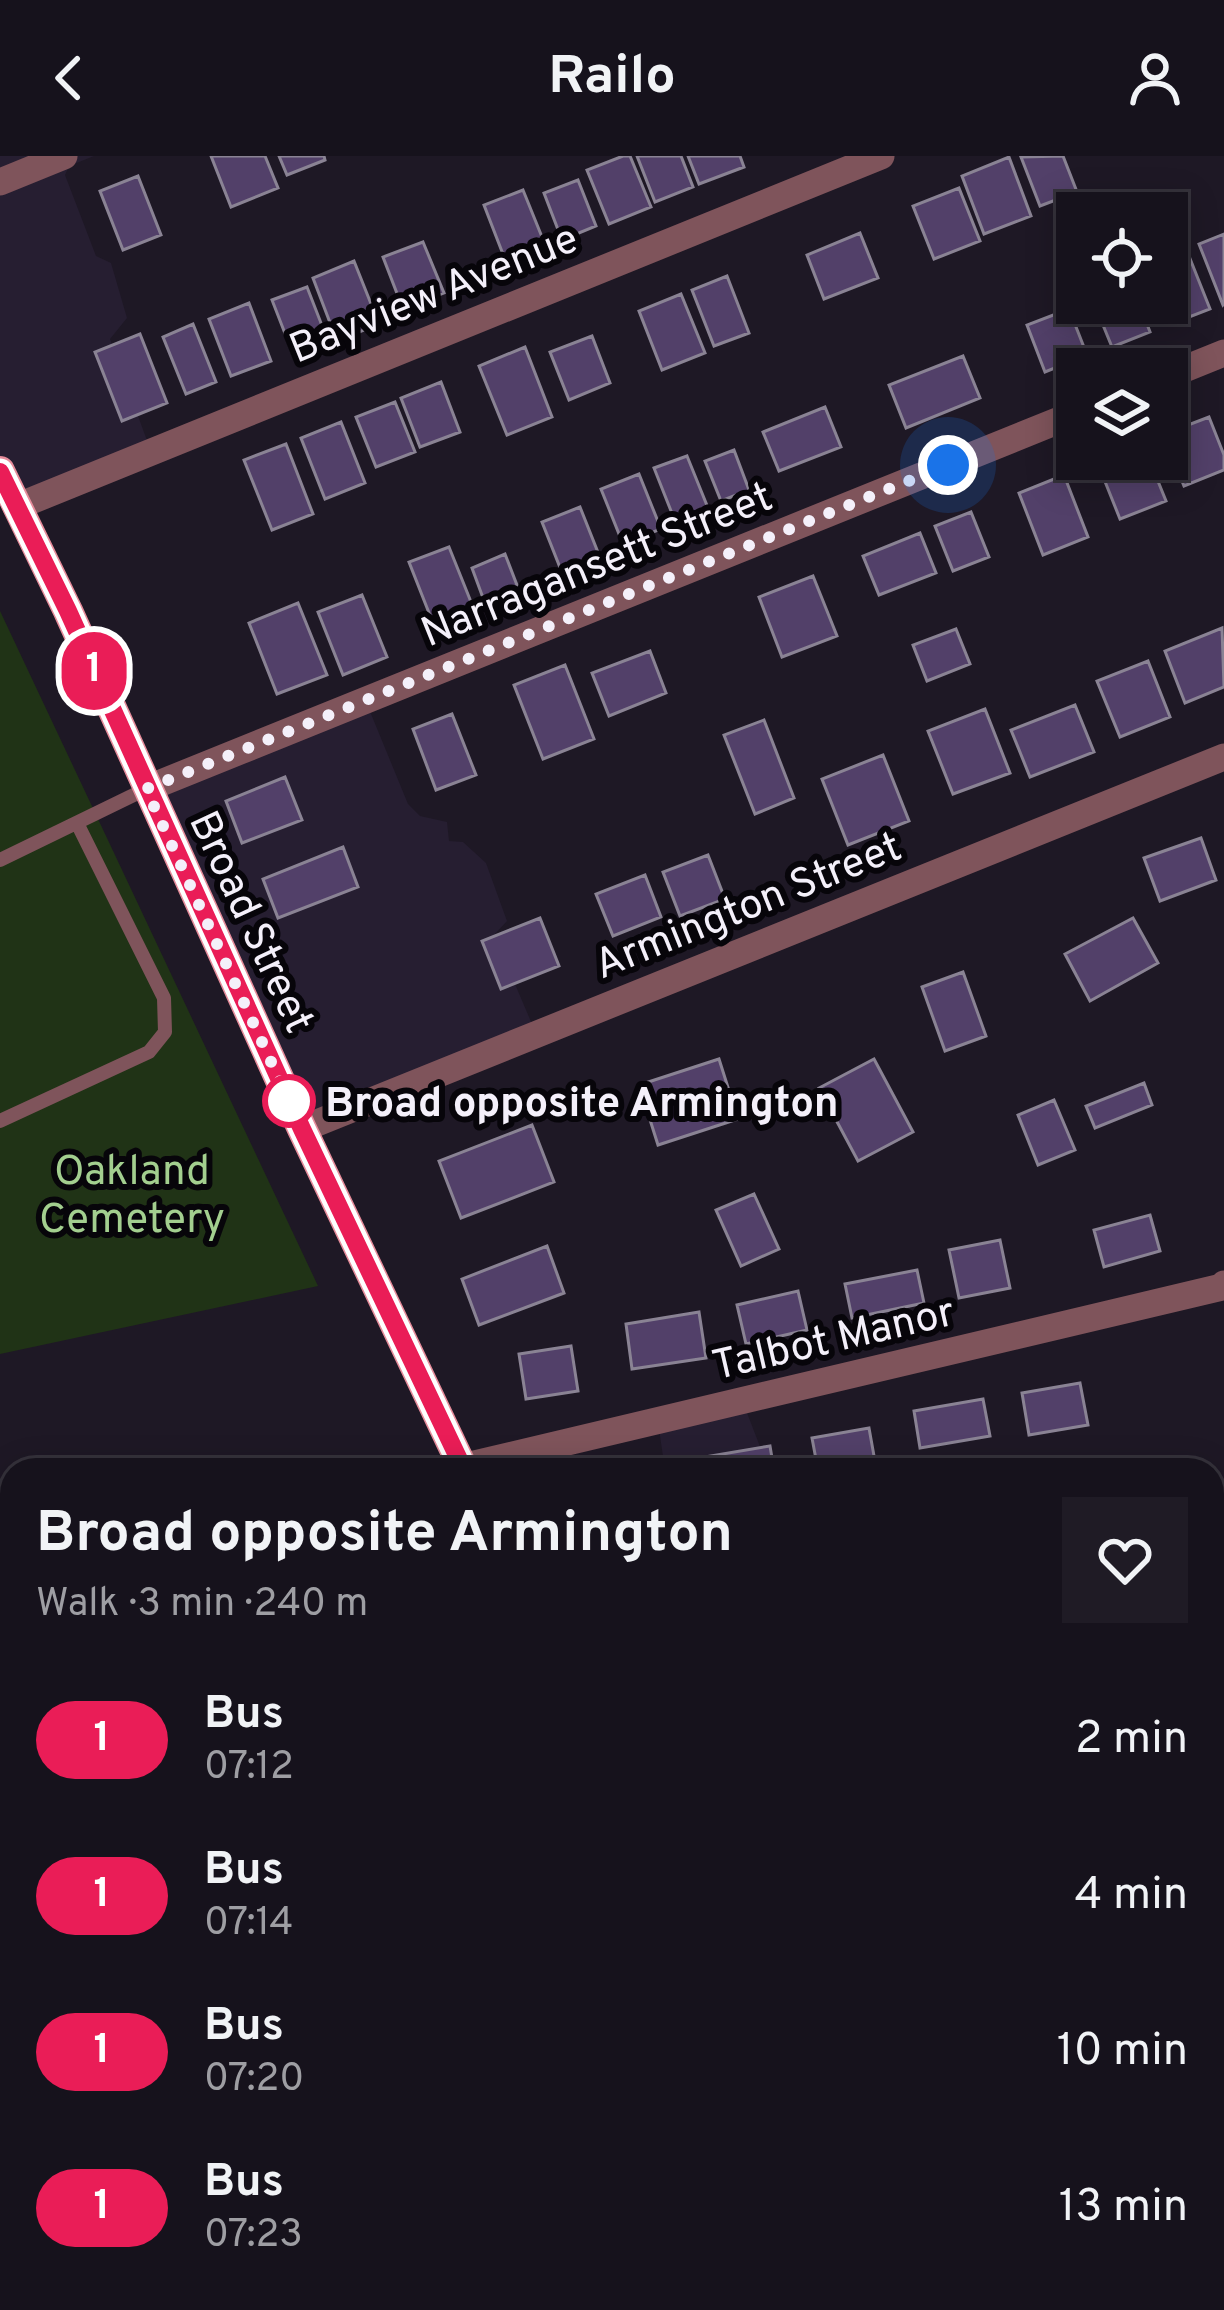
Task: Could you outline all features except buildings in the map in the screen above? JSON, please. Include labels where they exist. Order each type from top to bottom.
[{"type":"main road","name":"Broad Street","points":[[0,472],[458,1458]]},
{"type":"street","points":[[0,182],[64,156]]},
{"type":"street","name":"Bayview Avenue","points":[[16,507],[881,156]]},
{"type":"street","points":[[1188,368],[1224,353]]},
{"type":"street","name":"Narragansett Street","points":[[146,789],[1056,421]]},
{"type":"street","name":"Armington Street","points":[[302,1129],[1224,757]]},
{"type":"street","name":"Talbot Manor","points":[[505,1458],[1224,1287]]},
{"type":"lane","points":[[0,860],[146,789]]},
{"type":"lane","points":[[0,1121],[149,1052],[165,1032],[164,998],[78,825]]},
{"type":"shaded area","points":[[0,156],[94,156],[69,166],[65,175],[96,256],[111,263],[127,318],[110,339],[153,457],[16,507],[0,472]]},
{"type":"shaded area","points":[[369,709],[408,804],[420,816],[447,822],[449,841],[463,842],[486,863],[507,921],[494,935],[538,1038],[302,1129],[146,789]]},
{"type":"shaded area","points":[[744,1405],[764,1458],[663,1458],[658,1422]]},
{"type":"green space","name":"Oakland Cemetery","points":[[0,611],[318,1286],[0,1354]]},
{"type":"bus line","name":"1","points":[[0,472],[458,1458]]},
{"type":"place","name":"Broad opposite Armington","points":[[289,1101]]},
{"type":"route","points":[[289,1101],[146,789],[948,465]]}]
